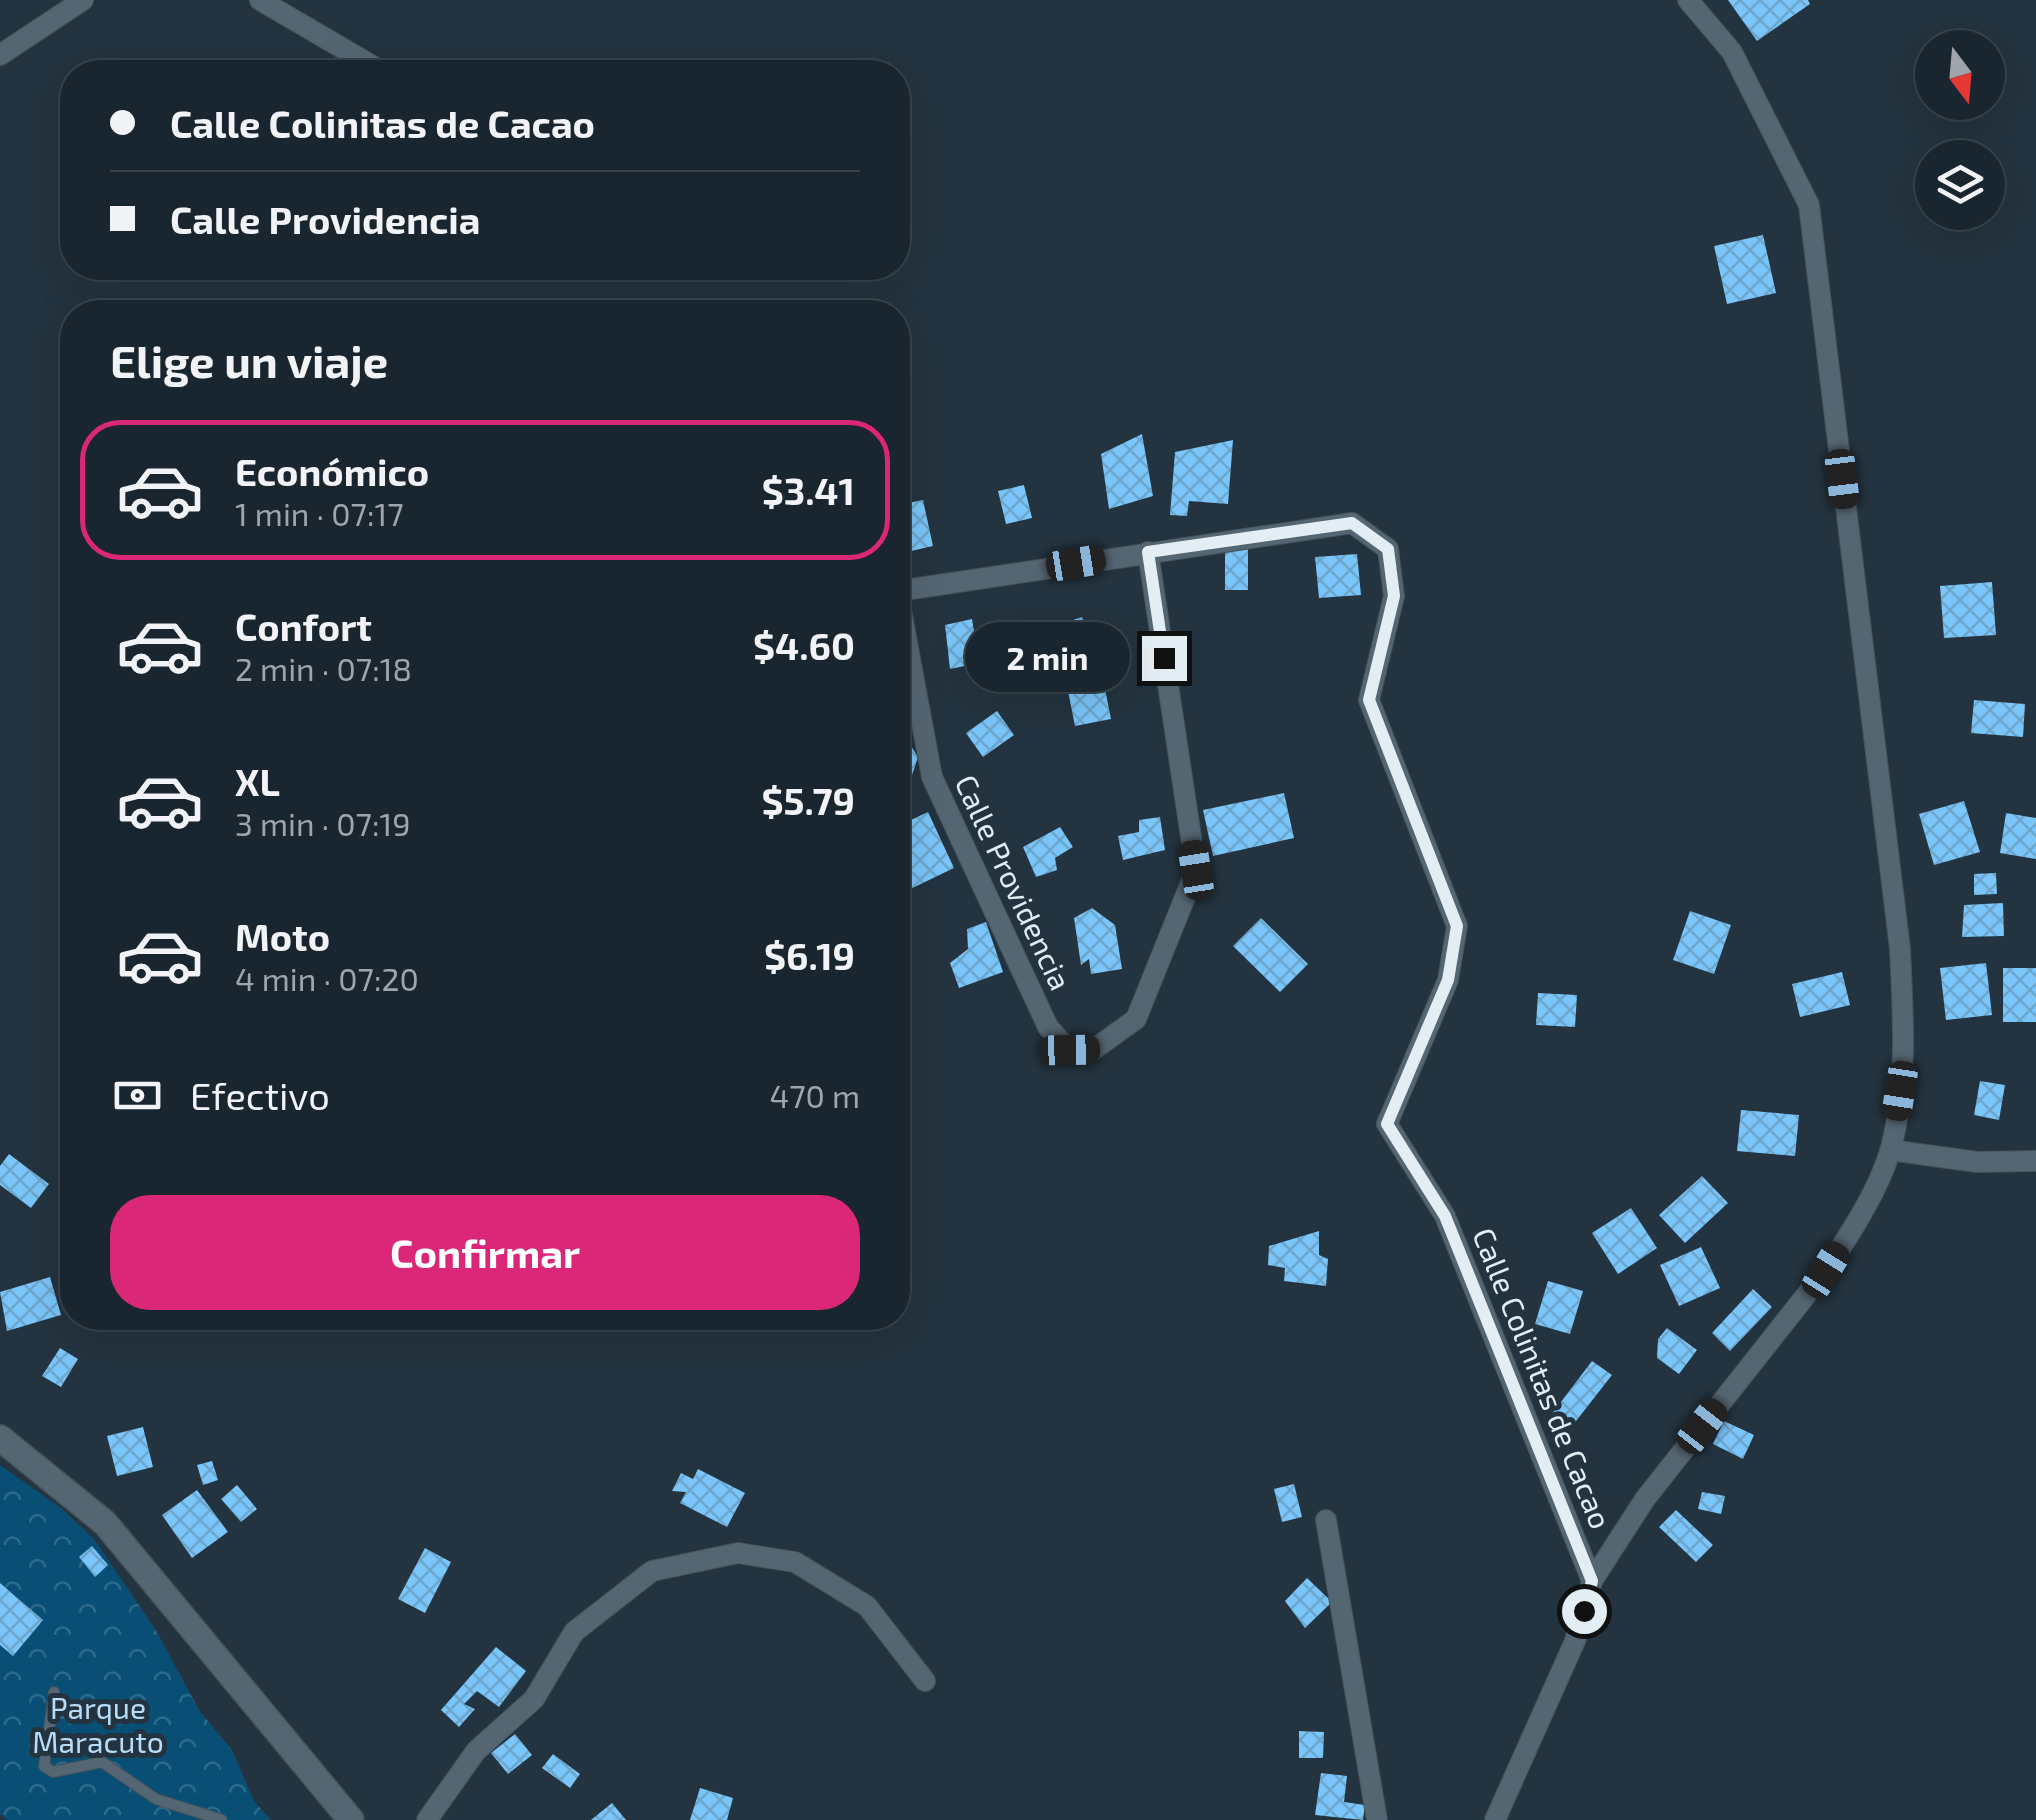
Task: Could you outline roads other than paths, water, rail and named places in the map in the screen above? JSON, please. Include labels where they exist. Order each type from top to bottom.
[{"type":"street","points":[[0,55],[83,0]]},
{"type":"street","points":[[260,0],[363,60]]},
{"type":"street","points":[[1495,1820],[1576,1641],[1592,1581],[1645,1498],[1826,1270],[1851,1232],[1890,1150],[1904,1062],[1900,948],[1809,205],[1732,52],[1688,0]]},
{"type":"street","name":"Calle Colinitas de Cacao","points":[[910,590],[1352,523],[1388,549],[1394,596],[1369,700],[1457,926],[1448,980],[1387,1124],[1445,1216],[1592,1581]]},
{"type":"street","name":"Calle Providencia","points":[[910,657],[932,777],[1048,1027],[1070,1050],[1093,1050],[1136,1018],[1196,870],[1148,552]]},
{"type":"street","points":[[1890,1150],[1978,1162],[2036,1161]]},
{"type":"street","points":[[0,1438],[106,1522],[351,1820]]},
{"type":"street","points":[[1326,1520],[1377,1820]]},
{"type":"street","points":[[427,1820],[476,1751],[534,1699],[574,1632],[652,1571],[738,1553],[795,1562],[866,1606],[925,1681]]},
{"type":"lane","points":[[54,1692],[44,1766],[53,1772],[102,1762],[156,1799],[222,1820]]},
{"type":"park label","name":"Parque Maracuto","points":[[98,1724]]}]
